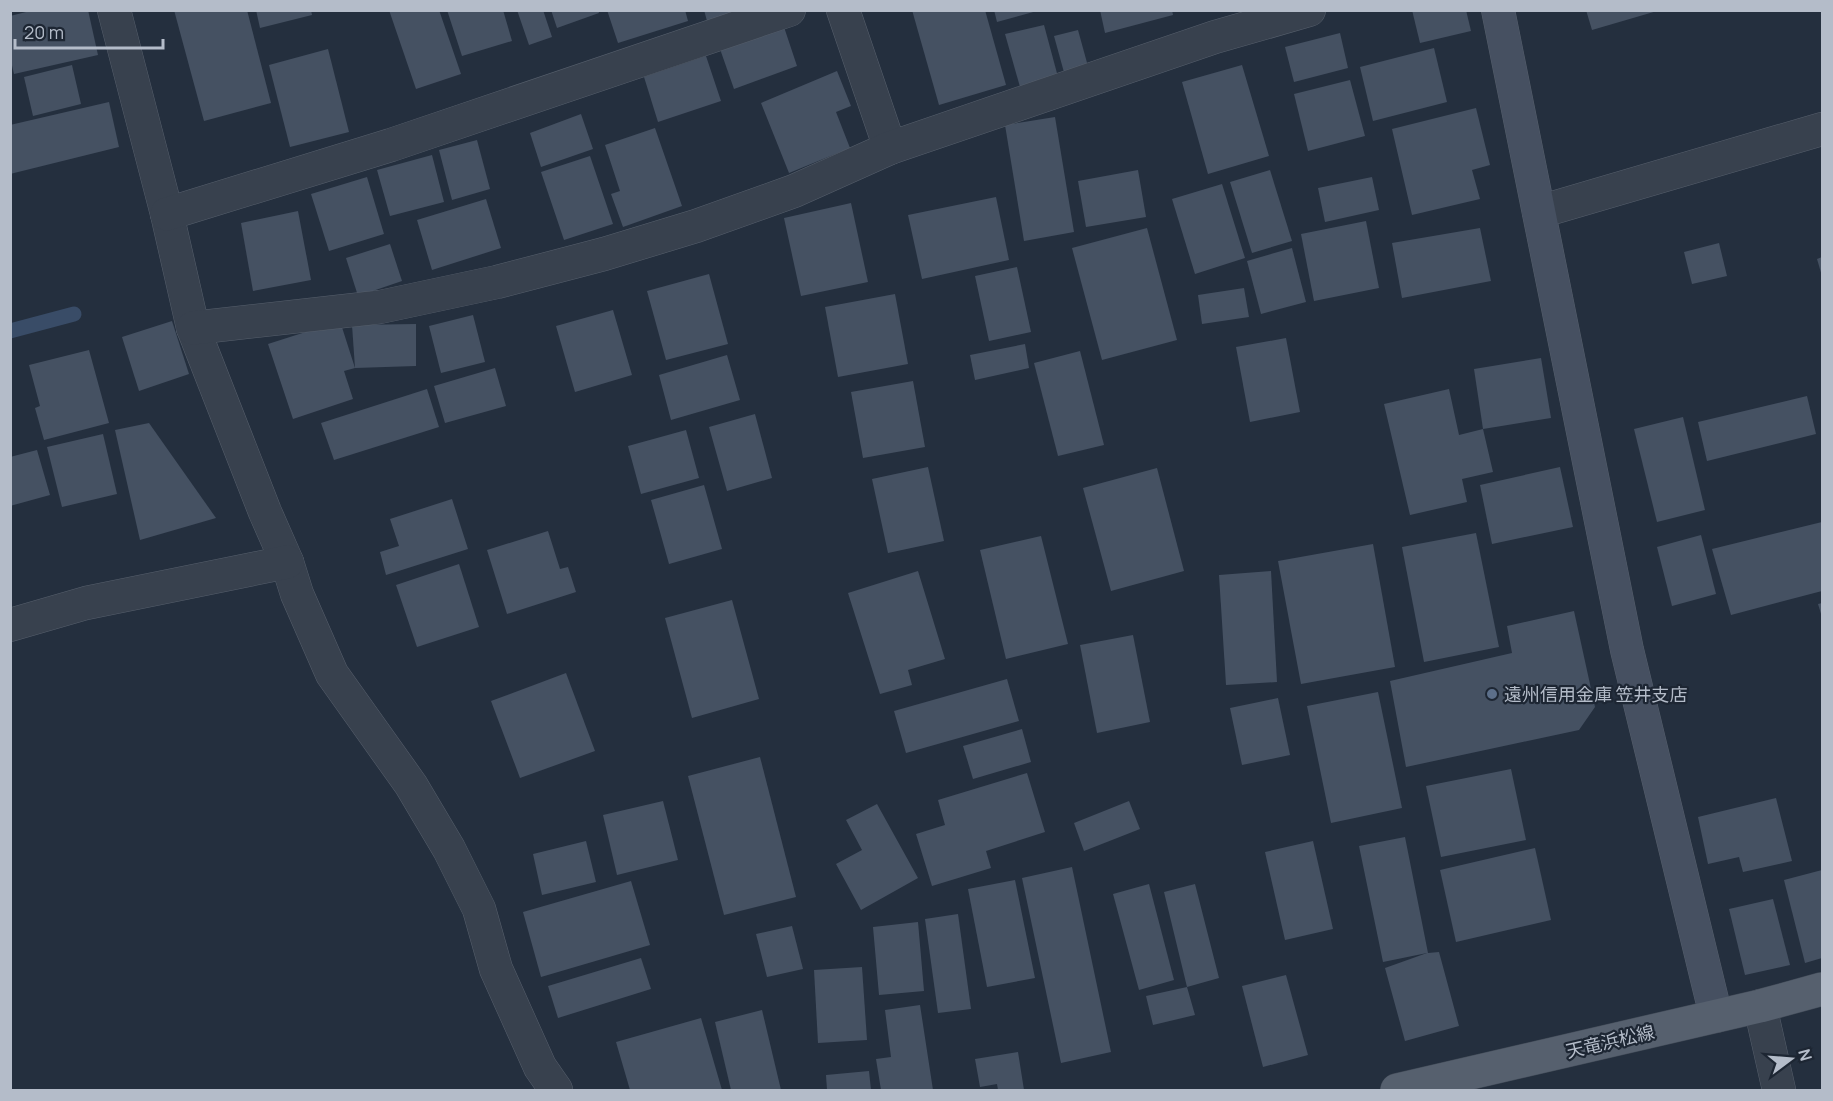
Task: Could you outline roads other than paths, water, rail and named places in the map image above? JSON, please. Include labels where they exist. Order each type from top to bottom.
[{"type":"main road","name":"天竜浜松線","points":[[1397,1090],[1760,1006],[1822,989]]},
{"type":"street","points":[[114,10],[167,214],[193,328],[287,562],[297,594],[332,674],[411,785],[450,849],[479,909],[496,969],[540,1067],[556,1090]]},
{"type":"street","points":[[167,214],[391,145],[789,10]]},
{"type":"street","points":[[843,10],[890,148]]},
{"type":"street","points":[[193,328],[380,307],[508,279],[604,254],[696,226],[795,191],[890,148],[1215,37],[1309,10]]},
{"type":"street","points":[[1498,10],[1627,650],[1716,1016]]},
{"type":"street","points":[[1539,212],[1822,129]]},
{"type":"street","points":[[10,625],[86,603],[287,562]]},
{"type":"street","points":[[1760,1006],[1779,1090]]},
{"type":"waterway","points":[[10,331],[74,314]]},
{"type":"place","name":"遠州信用金庫 笠井支店","points":[[1492,694]]}]
